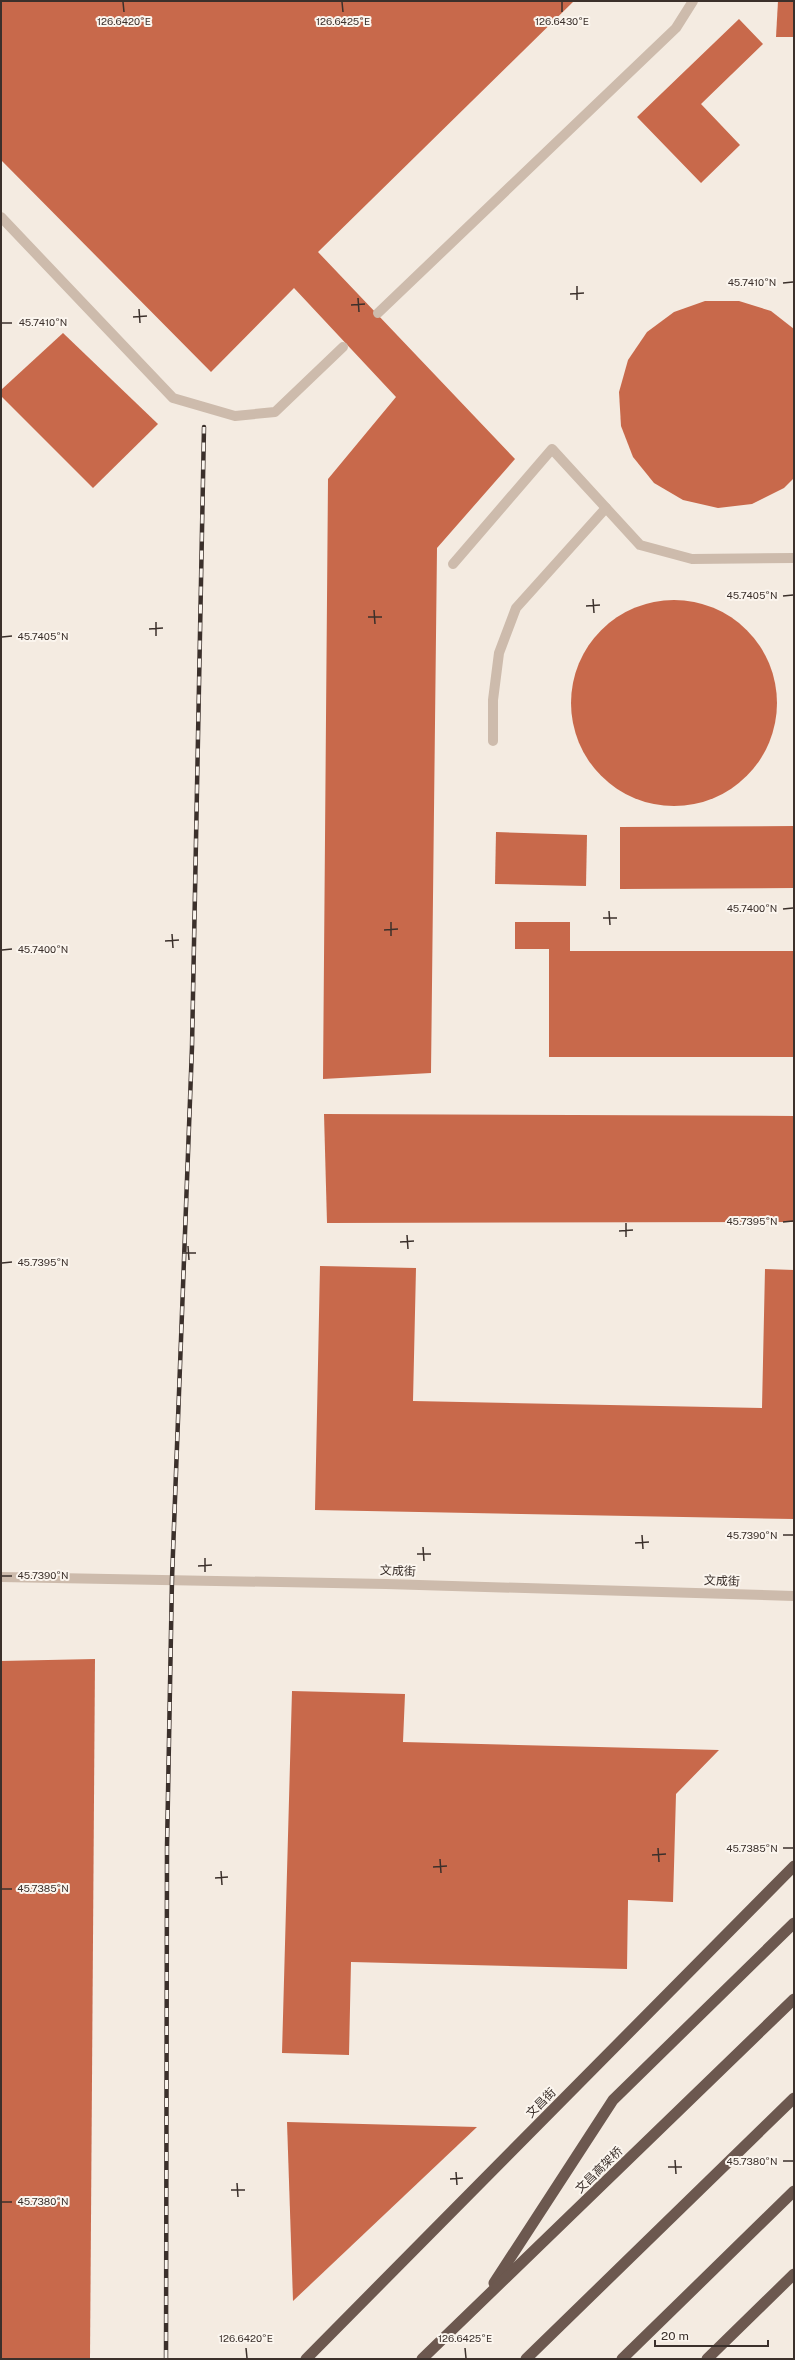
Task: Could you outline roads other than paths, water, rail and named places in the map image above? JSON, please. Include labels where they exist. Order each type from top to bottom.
[{"type":"highway","name":"文昌街","points":[[306,2359],[794,1866]]},
{"type":"highway","points":[[483,2300],[613,2100],[794,1923]]},
{"type":"highway","name":"文昌高架桥","points":[[422,2359],[794,1999]]},
{"type":"highway","points":[[526,2359],[794,2098]]},
{"type":"highway","points":[[622,2359],[794,2191]]},
{"type":"highway","points":[[707,2359],[794,2274]]},
{"type":"street","points":[[378,313],[676,28],[693,1]]},
{"type":"street","points":[[1,217],[173,398],[235,416],[275,412],[342,347]]},
{"type":"street","points":[[453,564],[552,449],[640,545],[692,559],[794,558]]},
{"type":"street","points":[[492,740],[493,700],[499,653],[516,608],[606,508]]},
{"type":"street","name":"文成街","points":[[1,1577],[362,1584],[794,1596]]},
{"type":"railway","points":[[166,2359],[167,1848],[172,1579],[192,1047],[204,427]]}]
